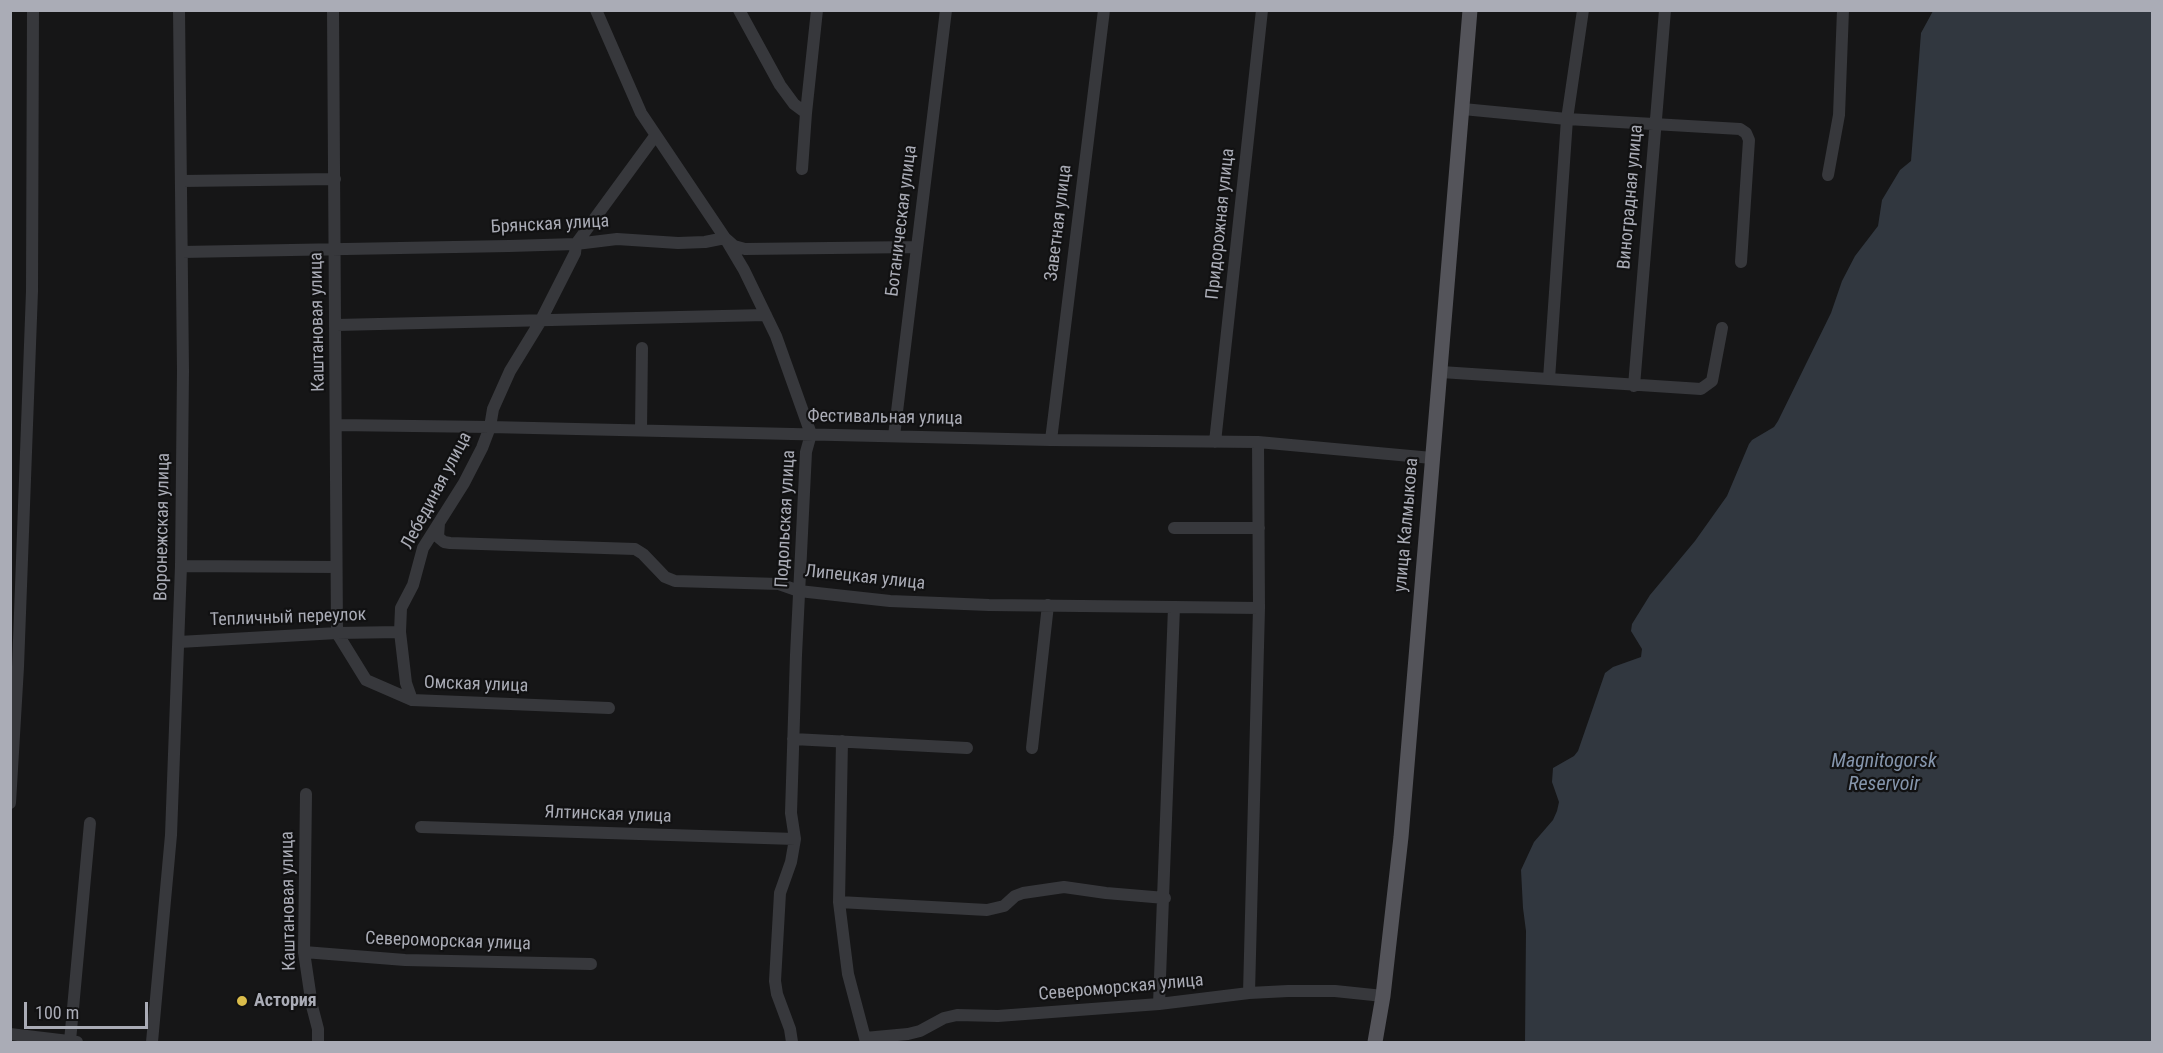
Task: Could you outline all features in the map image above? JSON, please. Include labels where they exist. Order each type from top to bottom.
[{"type":"main road","name":"улица Калмыкова","points":[[1375,1042],[1383,996],[1401,837],[1470,10]]},
{"type":"street","points":[[10,802],[18,667],[32,303],[33,10]]},
{"type":"street","name":"Воронежская улица","points":[[152,1042],[171,836],[181,566],[183,371],[179,10]]},
{"type":"street","name":"Каштановая улица","points":[[333,10],[337,633]]},
{"type":"street","name":"Подольская улица","points":[[596,10],[626,81],[656,136],[744,270],[776,336],[811,434],[806,452],[799,591],[791,813],[795,838],[791,862],[780,893],[775,981],[792,1042]]},
{"type":"street","points":[[739,10],[780,85],[794,104],[806,113]]},
{"type":"street","points":[[802,169],[817,10]]},
{"type":"street","name":"Ботаническая улица","points":[[894,436],[946,10]]},
{"type":"street","name":"Заветная улица","points":[[1051,441],[1104,10]]},
{"type":"street","name":"Придорожная улица","points":[[1215,442],[1262,10]]},
{"type":"street","points":[[1549,379],[1567,119],[1583,10]]},
{"type":"street","name":"Виноградная улица","points":[[1634,386],[1665,10]]},
{"type":"street","points":[[1828,175],[1839,115],[1843,10]]},
{"type":"street","points":[[1463,110],[1567,119],[1740,129],[1746,133],[1749,140],[1741,262]]},
{"type":"street","name":"Лебединая улица","points":[[412,700],[405,683],[400,632],[401,608],[413,585],[423,548],[474,465],[490,427],[493,409],[506,380],[540,322],[574,253],[576,244],[656,136]]},
{"type":"street","points":[[182,181],[334,179]]},
{"type":"street","points":[[725,238],[734,246],[745,249],[916,247]]},
{"type":"street","name":"Брянская улица","points":[[182,252],[576,244],[617,239],[678,243],[705,242],[725,238]]},
{"type":"street","points":[[336,325],[766,315]]},
{"type":"street","points":[[1441,372],[1701,389],[1708,386],[1714,375],[1722,328]]},
{"type":"street","points":[[641,430],[642,348]]},
{"type":"street","name":"Фестивальная улица","points":[[337,425],[641,430],[1051,441],[1258,442],[1322,446],[1432,458]]},
{"type":"street","points":[[1249,993],[1259,608],[1258,442]]},
{"type":"street","name":"Липецкая улица","points":[[439,523],[438,537],[444,542],[635,549],[669,580],[779,584],[799,591],[890,601],[1259,608]]},
{"type":"street","points":[[1174,528],[1259,528]]},
{"type":"street","points":[[181,566],[336,567]]},
{"type":"street","points":[[1032,748],[1048,605]]},
{"type":"street","points":[[1160,1004],[1174,607]]},
{"type":"street","name":"Тепличный переулок","points":[[179,642],[337,633],[400,632]]},
{"type":"street","name":"Омская улица","points":[[337,633],[366,680],[412,700],[609,708]]},
{"type":"street","points":[[794,739],[968,748]]},
{"type":"street","points":[[842,741],[839,902],[849,974],[865,1040]]},
{"type":"street","name":"Каштановая улица","points":[[306,794],[304,952],[318,1029],[318,1042]]},
{"type":"street","points":[[10,1034],[74,1042],[90,823]]},
{"type":"street","name":"Ялтинская улица","points":[[421,827],[795,838]]},
{"type":"street","points":[[839,902],[987,910],[1004,906],[1015,896],[1023,893],[1064,887],[1165,898]]},
{"type":"street","name":"Североморская улица","points":[[304,952],[405,960],[591,964]]},
{"type":"street","name":"Североморская улица","points":[[865,1040],[914,1032],[944,1018],[957,1015],[998,1016],[1160,1004],[1249,993],[1310,990],[1383,996]]},
{"type":"water","name":"Magnitogorsk Reservoir","points":[[1933,11],[2152,11],[2152,1042],[1525,1042],[1526,931],[1521,870],[1534,842],[1553,820],[1557,811],[1559,802],[1552,782],[1553,768],[1574,756],[1578,751],[1605,673],[1613,667],[1641,657],[1642,649],[1631,631],[1632,624],[1650,595],[1695,541],[1727,496],[1749,444],[1774,427],[1778,421],[1831,313],[1842,281],[1855,256],[1878,226],[1882,200],[1900,170],[1911,161],[1921,33]]},
{"type":"place","name":"Астория","points":[[242,1001]]}]
